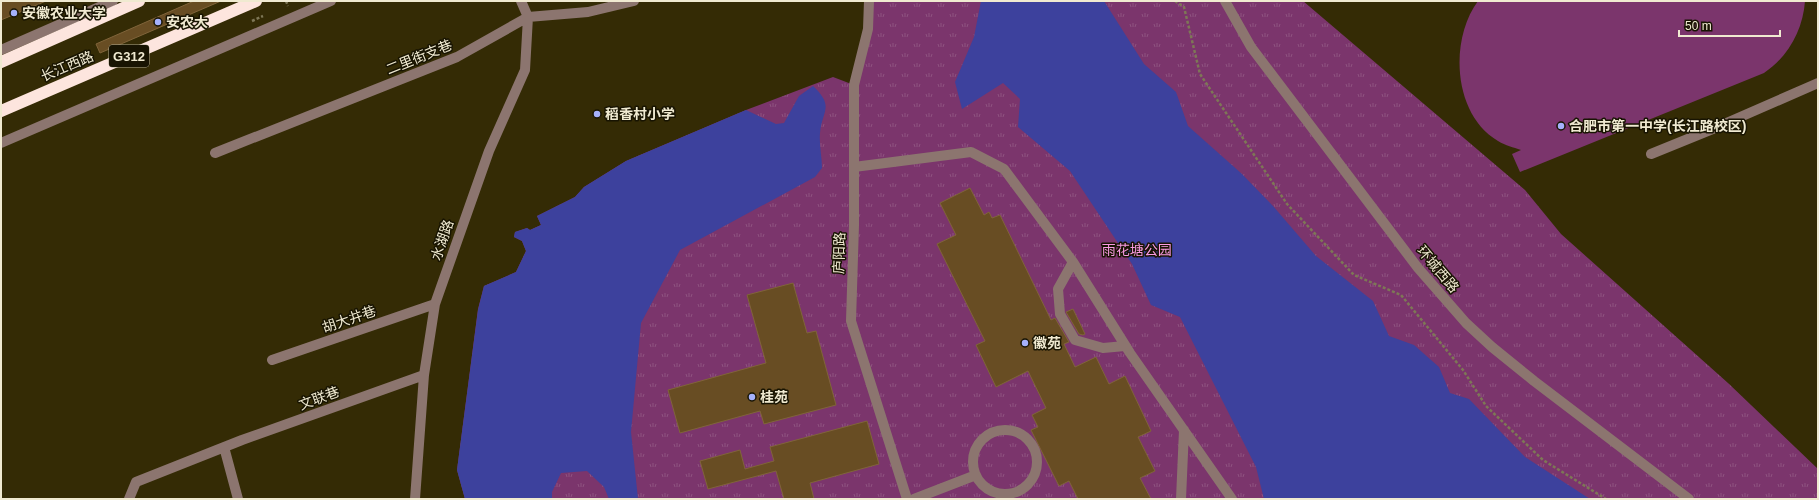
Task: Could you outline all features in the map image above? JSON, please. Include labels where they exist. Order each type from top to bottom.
[{"type":"highway","points":[[1,62],[139,1]]},
{"type":"highway","name":"长江西路","points":[[1,111],[256,1]]},
{"type":"street","points":[[1,50],[113,1]]},
{"type":"street","points":[[1,143],[331,1]]},
{"type":"street","name":"水湖路","points":[[415,499],[424,375],[435,304],[488,151],[525,70],[528,17],[521,1]]},
{"type":"street","name":"二里街支巷","points":[[215,152],[457,57],[528,17],[588,12],[634,1]]},
{"type":"street","name":"庐阳路","points":[[869,1],[868,29],[854,85],[851,321],[907,499]]},
{"type":"street","name":"环城西路","points":[[1225,1],[1251,47],[1418,268],[1466,323],[1492,347],[1689,499]]},
{"type":"street","points":[[1651,154],[1818,83]]},
{"type":"street","points":[[854,168],[971,152],[1004,169],[1073,262],[1125,346],[1232,499]]},
{"type":"street","points":[[1073,262],[1058,289],[1060,314],[1076,340],[1102,348],[1125,346]]},
{"type":"street","name":"胡大井巷","points":[[272,360],[435,304]]},
{"type":"street","name":"文联巷","points":[[129,499],[136,482],[224,447],[424,375]]},
{"type":"street","points":[[1006,430],[1017,432],[1026,437],[1033,445],[1037,455],[1038,465],[1035,475],[1029,484],[1021,490],[1011,494],[1000,494],[990,490],[982,484],[976,475],[973,465],[974,454],[978,444],[986,436],[995,431],[1006,430]]},
{"type":"street","points":[[1181,499],[1184,430]]},
{"type":"street","points":[[224,447],[238,499]]},
{"type":"street","points":[[914,499],[976,475]]},
{"type":"path","points":[[286,1],[288,6]]},
{"type":"path","points":[[1175,1],[1184,7],[1200,74],[1287,204],[1354,275],[1401,295],[1463,370],[1486,406],[1542,460],[1606,499]]},
{"type":"green space","name":"雨花塘公园","points":[[869,1],[1303,1],[1525,190],[1561,234],[1728,383],[1818,469],[1818,499],[465,499],[457,470],[478,309],[484,286],[516,272],[526,251],[522,241],[514,237],[515,232],[527,228],[530,230],[541,225],[537,216],[575,197],[584,187],[626,161],[746,110],[833,77],[854,85]]},
{"type":"green space","name":"合肥市第一中学(长江路校区)","points":[[1478,1],[1805,1],[1804,12],[1793,42],[1773,67],[1764,73],[1520,172],[1512,154],[1521,150],[1501,143],[1483,129],[1472,114],[1464,96],[1460,76],[1460,56],[1463,36],[1469,17]]},
{"type":"shaded area","points":[[981,1],[1104,1],[1144,64],[1176,92],[1188,126],[1242,174],[1273,206],[1316,256],[1373,301],[1389,336],[1414,345],[1439,367],[1450,393],[1469,399],[1525,457],[1590,499],[1264,499],[1256,467],[1180,317],[1151,305],[1132,264],[1070,171],[1018,127],[1020,99],[1003,83],[962,109],[955,82],[974,37]]},
{"type":"shaded area","points":[[813,86],[824,99],[826,109],[820,133],[822,168],[815,177],[680,250],[641,323],[631,432],[638,499],[609,499],[604,487],[587,471],[561,473],[552,492],[552,499],[465,499],[457,470],[478,310],[484,286],[516,272],[526,251],[522,241],[514,237],[515,232],[527,228],[530,230],[541,225],[537,216],[575,197],[584,187],[626,161],[746,110],[776,124],[784,123],[799,96]]},
{"type":"building","name":"安徽农业大学","points":[[1,1],[46,1],[1,20]]},
{"type":"building","name":"安农大","points":[[194,1],[221,1],[100,53],[96,44]]},
{"type":"building","name":"徽苑","points":[[970,188],[984,215],[989,212],[992,218],[1000,215],[1051,320],[1055,318],[1069,342],[1064,344],[1075,367],[1096,357],[1109,384],[1125,376],[1151,431],[1138,437],[1155,471],[1140,478],[1151,499],[1078,499],[1069,481],[1059,486],[1031,430],[1038,427],[1032,415],[1046,408],[1028,371],[996,387],[976,345],[985,341],[937,244],[956,235],[940,203]]},
{"type":"building","name":"桂苑","points":[[793,283],[807,333],[816,331],[836,405],[764,424],[760,411],[680,433],[668,390],[766,363],[747,295]]},
{"type":"building","points":[[1073,309],[1085,334],[1083,335],[1079,334],[1066,312]]},
{"type":"building","points":[[867,421],[879,464],[810,483],[814,499],[784,499],[776,471],[708,489],[700,461],[740,450],[745,469],[774,461],[770,447]]},
{"type":"place","name":"安徽农业大学","points":[[14,13]]},
{"type":"place","name":"安农大","points":[[158,22]]},
{"type":"place","name":"稻香村小学","points":[[597,114]]},
{"type":"place","name":"合肥市第一中学(长江路校区)","points":[[1561,126]]},
{"type":"place","name":"徽苑","points":[[1025,343]]},
{"type":"place","name":"桂苑","points":[[752,397]]}]
